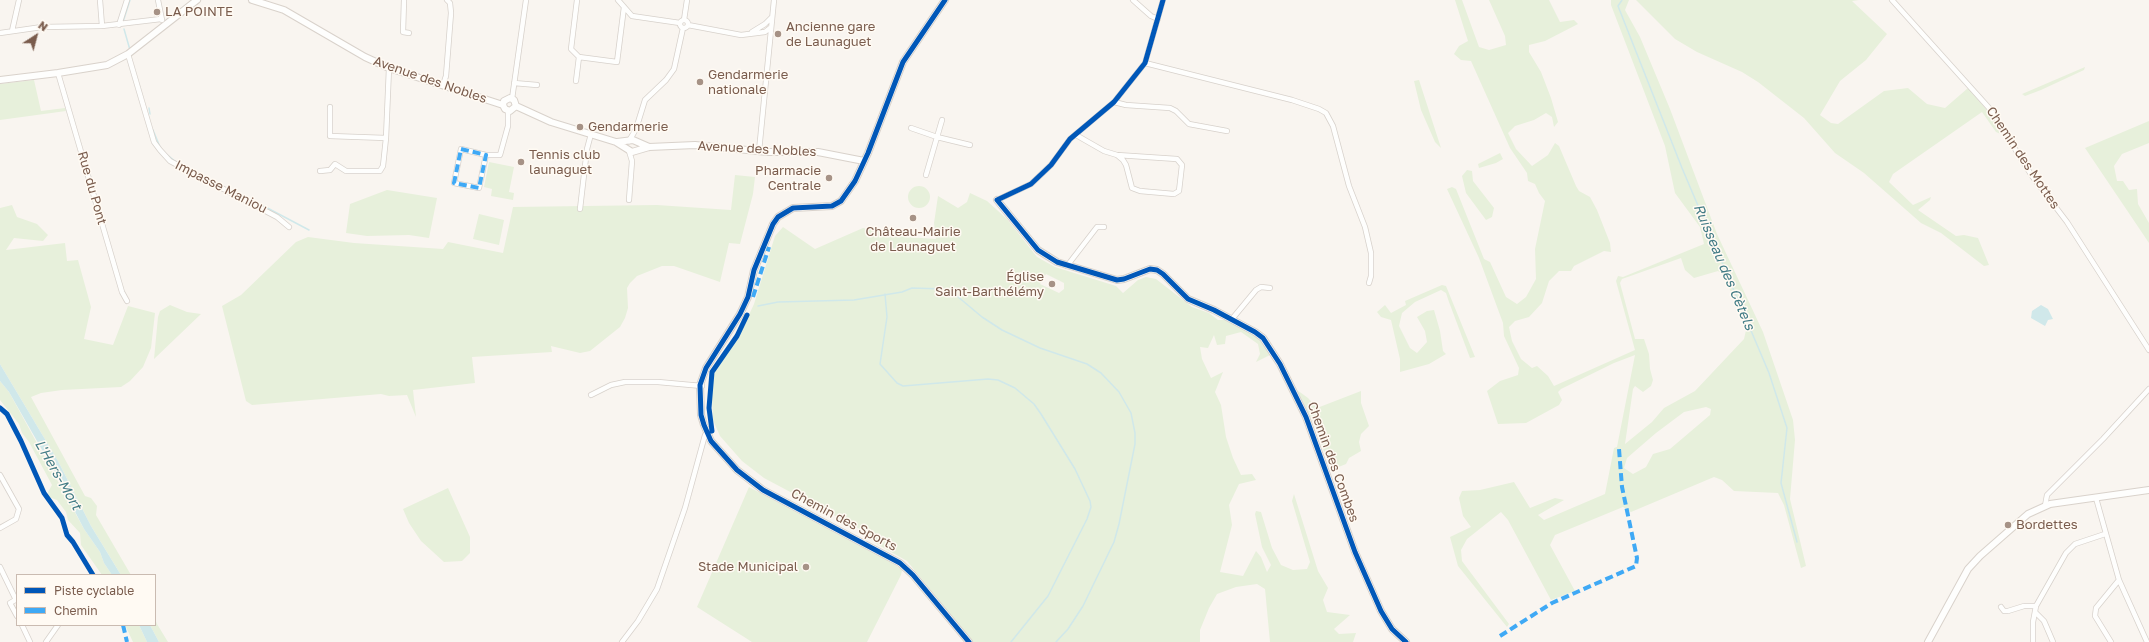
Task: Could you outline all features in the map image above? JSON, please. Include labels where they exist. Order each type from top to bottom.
[{"type":"street","points":[[12,31],[19,0]]},
{"type":"street","points":[[100,0],[102,26]]},
{"type":"street","points":[[119,25],[127,0]]},
{"type":"street","points":[[158,0],[161,19]]},
{"type":"street","points":[[0,80],[58,74],[107,65],[128,54],[197,0]]},
{"type":"street","name":"Avenue des Nobles","points":[[252,0],[284,10],[365,57],[389,68],[503,105]]},
{"type":"street","points":[[404,0],[403,32],[409,33]]},
{"type":"street","points":[[443,85],[446,76],[451,13],[450,3],[447,0]]},
{"type":"street","points":[[508,111],[513,110],[516,106],[512,98],[526,0]]},
{"type":"street","points":[[577,0],[571,49],[579,57],[617,62],[624,8]]},
{"type":"street","points":[[618,0],[632,16],[741,35],[752,32],[765,32],[770,28]]},
{"type":"street","points":[[632,161],[628,150],[629,141],[636,129],[645,100],[666,80],[674,69],[687,0]]},
{"type":"street","points":[[759,151],[770,28],[774,0]]},
{"type":"street","name":"Chemin des Sports","points":[[945,0],[899,68],[864,161],[849,191],[837,204],[832,206],[793,208],[778,217],[773,224],[756,265],[748,297],[740,314],[711,362],[701,385],[704,425],[716,446],[737,470],[754,484],[890,557],[907,569],[969,642]]},
{"type":"street","points":[[1133,0],[1151,16],[1158,19]]},
{"type":"street","points":[[996,200],[1031,184],[1051,165],[1076,135],[1114,102],[1145,62],[1163,0]]},
{"type":"street","name":"Chemin des Mottes","points":[[1892,0],[1990,108],[2032,176],[2067,222],[2149,350]]},
{"type":"street","points":[[752,32],[765,24],[771,18]]},
{"type":"street","points":[[0,33],[42,27],[119,25],[161,19],[167,23]]},
{"type":"street","name":"Impasse Maniou","points":[[128,54],[154,142],[170,161],[277,217],[289,227]]},
{"type":"street","points":[[576,81],[579,57]]},
{"type":"street","points":[[1145,62],[1285,98],[1319,109],[1326,113],[1333,126],[1349,186],[1365,227],[1370,253],[1371,276],[1369,283]]},
{"type":"street","points":[[320,171],[330,170],[335,164],[346,171],[380,171],[383,166],[386,138],[389,68]]},
{"type":"street","name":"Rue du Pont","points":[[58,74],[122,292],[127,301]]},
{"type":"street","points":[[514,83],[537,85]]},
{"type":"street","points":[[486,155],[479,188],[454,183],[461,149],[486,155],[497,156],[502,153],[508,126],[508,111],[503,105],[506,100],[512,98]]},
{"type":"street","points":[[1114,102],[1126,105],[1170,108],[1176,111],[1189,124],[1227,131]]},
{"type":"street","name":"Avenue des Nobles","points":[[516,106],[551,122],[616,142],[628,150],[637,150],[649,147],[695,146],[759,151],[818,152],[864,161]]},
{"type":"street","points":[[330,107],[330,136],[386,138]]},
{"type":"street","points":[[926,175],[942,120]]},
{"type":"street","points":[[910,128],[937,137],[970,144]]},
{"type":"street","points":[[630,200],[632,161],[637,150],[636,129]]},
{"type":"street","points":[[580,209],[587,149],[591,134]]},
{"type":"street","points":[[1076,135],[1104,151],[1117,155],[1176,159],[1182,165],[1179,191],[1174,194],[1140,191],[1132,188],[1126,165],[1117,155]]},
{"type":"street","name":"Avenue des Nobles","points":[[616,142],[637,142],[649,147]]},
{"type":"street","name":"Chemin des Combes","points":[[996,200],[1038,250],[1049,258],[1067,266],[1117,280],[1124,279],[1150,269],[1157,270],[1188,299],[1232,319],[1263,338],[1280,364],[1313,435],[1340,514],[1363,573],[1385,618],[1392,629],[1406,642]]},
{"type":"street","points":[[1067,266],[1098,228],[1104,227]]},
{"type":"street","points":[[1232,319],[1256,290],[1261,288],[1270,288]]},
{"type":"street","points":[[591,395],[611,385],[625,382],[701,385]]},
{"type":"street","points":[[2047,505],[2045,500],[2051,491],[2108,434],[2149,388]]},
{"type":"street","points":[[622,642],[638,621],[657,589],[685,508],[705,435]]},
{"type":"street","points":[[0,475],[19,509],[16,519],[0,528]]},
{"type":"street","points":[[1928,642],[1960,582],[1973,562],[2028,514],[2047,505],[2149,490]]},
{"type":"street","points":[[2096,498],[2119,580],[2147,642]]},
{"type":"street","points":[[2033,642],[2036,606],[2070,548],[2082,541],[2105,534]]},
{"type":"street","points":[[0,568],[16,598]]},
{"type":"street","points":[[2111,642],[2095,616],[2096,608],[2119,580]]},
{"type":"street","points":[[16,600],[10,603],[16,614]]},
{"type":"street","points":[[2001,607],[2004,611],[2008,611],[2024,606],[2036,606]]},
{"type":"street","points":[[2035,612],[2044,622],[2053,642]]},
{"type":"street","points":[[22,626],[30,642]]},
{"type":"street","points":[[46,642],[57,626]]},
{"type":"green space","points":[[1455,0],[1462,0],[1479,47],[1489,50],[1506,45],[1505,36],[1489,0],[1549,0],[1560,22],[1574,20],[1578,24],[1545,41],[1529,45],[1529,52],[1541,72],[1558,122],[1554,127],[1552,117],[1546,113],[1534,120],[1515,126],[1508,133],[1516,149],[1532,166],[1548,155],[1555,143],[1559,146],[1576,186],[1579,191],[1590,197],[1597,210],[1610,243],[1611,252],[1604,251],[1574,266],[1571,271],[1559,271],[1549,281],[1542,303],[1529,317],[1515,321],[1509,327],[1512,341],[1521,359],[1532,368],[1537,366],[1548,376],[1554,386],[1635,350],[1616,281],[1618,276],[1623,277],[1704,244],[1700,227],[1675,193],[1665,146],[1611,5],[1611,0],[1629,0],[1625,10],[1640,37],[1670,109],[1717,234],[1763,332],[1793,420],[1795,440],[1790,499],[1806,566],[1801,568],[1784,505],[1778,493],[1734,491],[1722,480],[1714,477],[1631,512],[1623,507],[1555,535],[1550,545],[1575,591],[1551,600],[1508,520],[1501,512],[1467,539],[1461,550],[1462,561],[1509,624],[1507,627],[1458,566],[1450,537],[1471,527],[1463,516],[1459,498],[1462,491],[1480,490],[1514,482],[1530,508],[1555,498],[1564,500],[1538,515],[1544,520],[1605,494],[1614,448],[1617,447],[1635,355],[1614,363],[1561,389],[1558,392],[1562,400],[1559,405],[1526,423],[1498,424],[1487,391],[1500,381],[1518,375],[1519,368],[1504,336],[1503,323],[1479,258],[1447,189],[1452,187],[1456,189],[1484,259],[1490,262],[1506,297],[1517,304],[1526,297],[1536,279],[1535,249],[1545,201],[1535,184],[1528,181],[1527,173],[1510,148],[1471,61],[1461,60],[1454,54],[1459,46],[1468,41]],"holes":[[[1681,258],[1685,270],[1694,278],[1718,271],[1723,275],[1747,326],[1744,339],[1695,391],[1664,408],[1652,422],[1625,444],[1633,389],[1635,386],[1643,392],[1651,386],[1653,380],[1650,369],[1649,354],[1644,339],[1635,339],[1620,283],[1622,279]],[[1706,407],[1711,409],[1710,415],[1670,449],[1653,454],[1646,467],[1633,474],[1624,468],[1627,458],[1656,433],[1684,412]]]},
{"type":"green space","points":[[1636,0],[1859,0],[1852,1],[1887,34],[1866,60],[1840,81],[1820,115],[1831,123],[1838,124],[1884,91],[1908,88],[1927,104],[1945,108],[1968,88],[1986,109],[2003,135],[1996,132],[1982,112],[1893,174],[1889,182],[1913,205],[1931,197],[1930,200],[1918,210],[1956,236],[1964,235],[1978,238],[1989,265],[1984,266],[1941,233],[1921,223],[1864,173],[1835,153],[1804,118],[1758,82],[1742,72],[1697,52],[1675,39]]},
{"type":"green space","points":[[2085,67],[2084,70],[2041,90],[2025,96],[2022,94]]},
{"type":"green space","points":[[34,80],[41,111],[65,108],[66,111],[0,120],[0,84]]},
{"type":"green space","points":[[1419,80],[1441,148],[1435,142],[1421,110],[1414,81]]},
{"type":"green space","points":[[2149,121],[2149,143],[2122,154],[2114,166],[2117,181],[2123,181],[2129,190],[2137,189],[2138,204],[2149,223],[2149,243],[2085,148]]},
{"type":"green space","points":[[1500,153],[1503,159],[1496,163],[1479,168],[1478,164]]},
{"type":"green space","points":[[489,162],[514,167],[509,192],[514,193],[513,200],[491,196],[492,189],[484,187]]},
{"type":"green space","points":[[1467,170],[1472,171],[1473,181],[1494,208],[1492,217],[1486,220],[1466,193],[1462,176]]},
{"type":"green space","points":[[735,175],[755,177],[753,194],[740,244],[729,243],[720,282],[674,266],[662,266],[637,276],[627,288],[628,308],[620,327],[590,351],[580,353],[551,346],[552,352],[472,357],[475,383],[413,390],[416,417],[407,395],[389,396],[381,394],[252,405],[246,401],[222,306],[241,295],[296,242],[308,237],[354,243],[443,249],[448,242],[503,253],[513,207],[657,205],[731,210]]},
{"type":"green space","points":[[919,186],[927,189],[930,197],[927,205],[919,208],[911,205],[908,197],[911,189]]},
{"type":"green space","points":[[387,190],[437,198],[429,238],[409,235],[367,236],[346,233],[350,204]]},
{"type":"green space","points":[[970,193],[987,201],[1007,219],[1037,257],[1055,267],[1116,286],[1123,293],[1138,280],[1146,277],[1156,279],[1192,307],[1209,313],[1218,320],[1227,320],[1247,330],[1261,340],[1270,355],[1256,362],[1260,354],[1258,344],[1241,332],[1226,336],[1225,344],[1217,345],[1214,335],[1208,348],[1200,347],[1202,359],[1211,378],[1223,372],[1215,392],[1221,405],[1226,437],[1233,458],[1241,475],[1252,474],[1256,480],[1239,484],[1229,505],[1232,525],[1220,572],[1243,576],[1256,551],[1261,557],[1267,572],[1271,565],[1262,547],[1255,514],[1256,511],[1261,512],[1272,548],[1281,565],[1293,570],[1307,569],[1310,562],[1292,501],[1294,494],[1318,571],[1328,588],[1323,600],[1327,612],[1350,615],[1334,629],[1339,634],[1356,633],[1353,642],[1270,642],[1265,589],[1257,584],[1236,587],[1217,594],[1209,608],[1200,630],[1200,642],[973,642],[907,561],[875,543],[858,528],[764,478],[742,461],[720,436],[713,420],[711,381],[716,369],[742,330],[754,304],[775,236],[783,227],[815,249],[863,228],[906,237],[936,239],[934,223],[938,196],[958,208],[967,202]],"holes":[[[1046,274],[1064,283],[1064,289],[1059,293],[1040,284]]]},
{"type":"green space","points":[[12,205],[17,217],[37,224],[48,235],[43,241],[14,238],[6,250],[65,243],[67,261],[78,260],[91,307],[84,339],[113,345],[128,306],[155,313],[151,348],[143,367],[130,381],[121,387],[62,390],[41,393],[31,397],[85,496],[91,498],[97,506],[96,515],[130,574],[120,574],[91,526],[58,461],[0,364],[0,208]]},
{"type":"green space","points":[[479,214],[504,220],[499,245],[473,239]]},
{"type":"green space","points":[[1442,285],[1446,286],[1475,357],[1470,358],[1446,293],[1441,290],[1415,302],[1402,313],[1399,326],[1410,348],[1417,353],[1427,342],[1425,331],[1417,317],[1427,311],[1434,310],[1440,331],[1443,351],[1446,354],[1429,364],[1400,372],[1400,359],[1391,320],[1381,317],[1377,312],[1385,305],[1391,313],[1406,305],[1405,301]]},
{"type":"green space","points":[[170,305],[187,312],[201,314],[154,359],[158,317],[160,311]]},
{"type":"green space","points":[[0,381],[9,392],[84,529],[100,552],[104,563],[111,574],[101,574],[81,545],[80,533],[68,520],[66,512],[57,500],[49,497],[48,492],[52,485],[29,442],[22,433],[19,424],[0,400]]},
{"type":"green space","points":[[1297,390],[1308,398],[1317,408],[1361,391],[1361,403],[1369,426],[1361,434],[1359,442],[1361,451],[1349,458],[1346,464],[1331,470],[1313,422]]},
{"type":"green space","name":"Stade Municipal","points":[[749,487],[894,564],[902,570],[901,575],[867,642],[752,642],[697,607]]},
{"type":"green space","points":[[448,488],[470,537],[470,553],[462,561],[444,562],[421,541],[409,523],[403,509]]},
{"type":"green space","points":[[156,622],[168,642],[159,642],[151,626],[156,626]]},
{"type":"green space","points":[[125,626],[139,626],[147,642],[133,642]]},
{"type":"water","points":[[2041,305],[2048,309],[2053,319],[2048,320],[2045,326],[2031,318],[2032,311]]},
{"type":"water","name":"L'Hers-Mort","points":[[0,364],[58,461],[91,526],[120,574],[111,574],[104,563],[100,552],[84,529],[49,462],[9,392],[0,381]]},
{"type":"water","points":[[139,626],[151,626],[159,642],[147,642]]},
{"type":"waterway","points":[[123,22],[130,0]]},
{"type":"waterway","name":"Ruisseau des Cètels","points":[[1622,0],[1618,6],[1682,168],[1769,373],[1787,428],[1781,483],[1797,542]]},
{"type":"waterway","points":[[124,29],[130,50]]},
{"type":"waterway","points":[[149,108],[150,114]]},
{"type":"waterway","points":[[153,130],[160,147]]},
{"type":"waterway","points":[[165,153],[176,162]]},
{"type":"waterway","points":[[256,202],[309,230]]},
{"type":"waterway","points":[[758,306],[778,302],[854,300],[902,292],[912,288],[943,289],[957,296],[982,317],[1002,330],[1040,348],[1087,364],[1101,373],[1119,392],[1131,413],[1135,433],[1135,444],[1119,524],[1114,542],[1083,606],[1068,629],[1056,642]]},
{"type":"waterway","points":[[885,294],[887,317],[880,364],[897,383],[903,386],[988,379],[998,380],[1015,388],[1034,404],[1041,414],[1075,469],[1090,501],[1091,507],[1087,519],[1048,596],[1011,642]]},
{"type":"marked path","points":[[461,149],[486,155],[479,188],[454,183],[461,149]]},
{"type":"marked path","points":[[753,297],[769,247]]},
{"type":"marked path","points":[[1500,636],[1552,603],[1636,566],[1637,558],[1622,487],[1619,449]]},
{"type":"marked path","points":[[123,626],[127,642]]},
{"type":"cycle path","points":[[945,0],[903,62],[868,153],[855,181],[841,201],[832,206],[793,208],[778,217],[773,224],[754,270],[748,297],[740,314],[706,368],[700,385],[701,415],[711,441],[737,470],[763,490],[900,563],[913,575],[969,642]]},
{"type":"cycle path","points":[[1163,0],[1145,63],[1114,102],[1070,139],[1051,165],[1031,184],[997,200],[1038,250],[1057,262],[1117,280],[1124,279],[1150,269],[1157,270],[1188,299],[1214,310],[1255,332],[1263,338],[1280,364],[1306,417],[1355,552],[1381,611],[1392,629],[1406,642]]},
{"type":"cycle path","points":[[712,431],[709,408],[712,372],[737,336],[747,315]]},
{"type":"cycle path","points":[[0,408],[7,414],[21,441],[44,493],[62,518],[67,535],[73,542],[92,574]]},
{"type":"place","name":"LA POINTE","points":[[157,12]]},
{"type":"place","name":"Ancienne gare de Launaguet","points":[[778,34]]},
{"type":"place","name":"Gendarmerie nationale","points":[[700,82]]},
{"type":"place","name":"Gendarmerie","points":[[580,127]]},
{"type":"place","name":"Tennis club launaguet","points":[[521,162]]},
{"type":"place","name":"Pharmacie Centrale","points":[[829,178]]},
{"type":"place","name":"Château-Mairie de Launaguet","points":[[913,218]]},
{"type":"place","name":"Église Saint-Barthélémy","points":[[1052,284]]},
{"type":"place","name":"Bordettes","points":[[2008,525]]},
{"type":"place","name":"Stade Municipal","points":[[806,567]]}]
